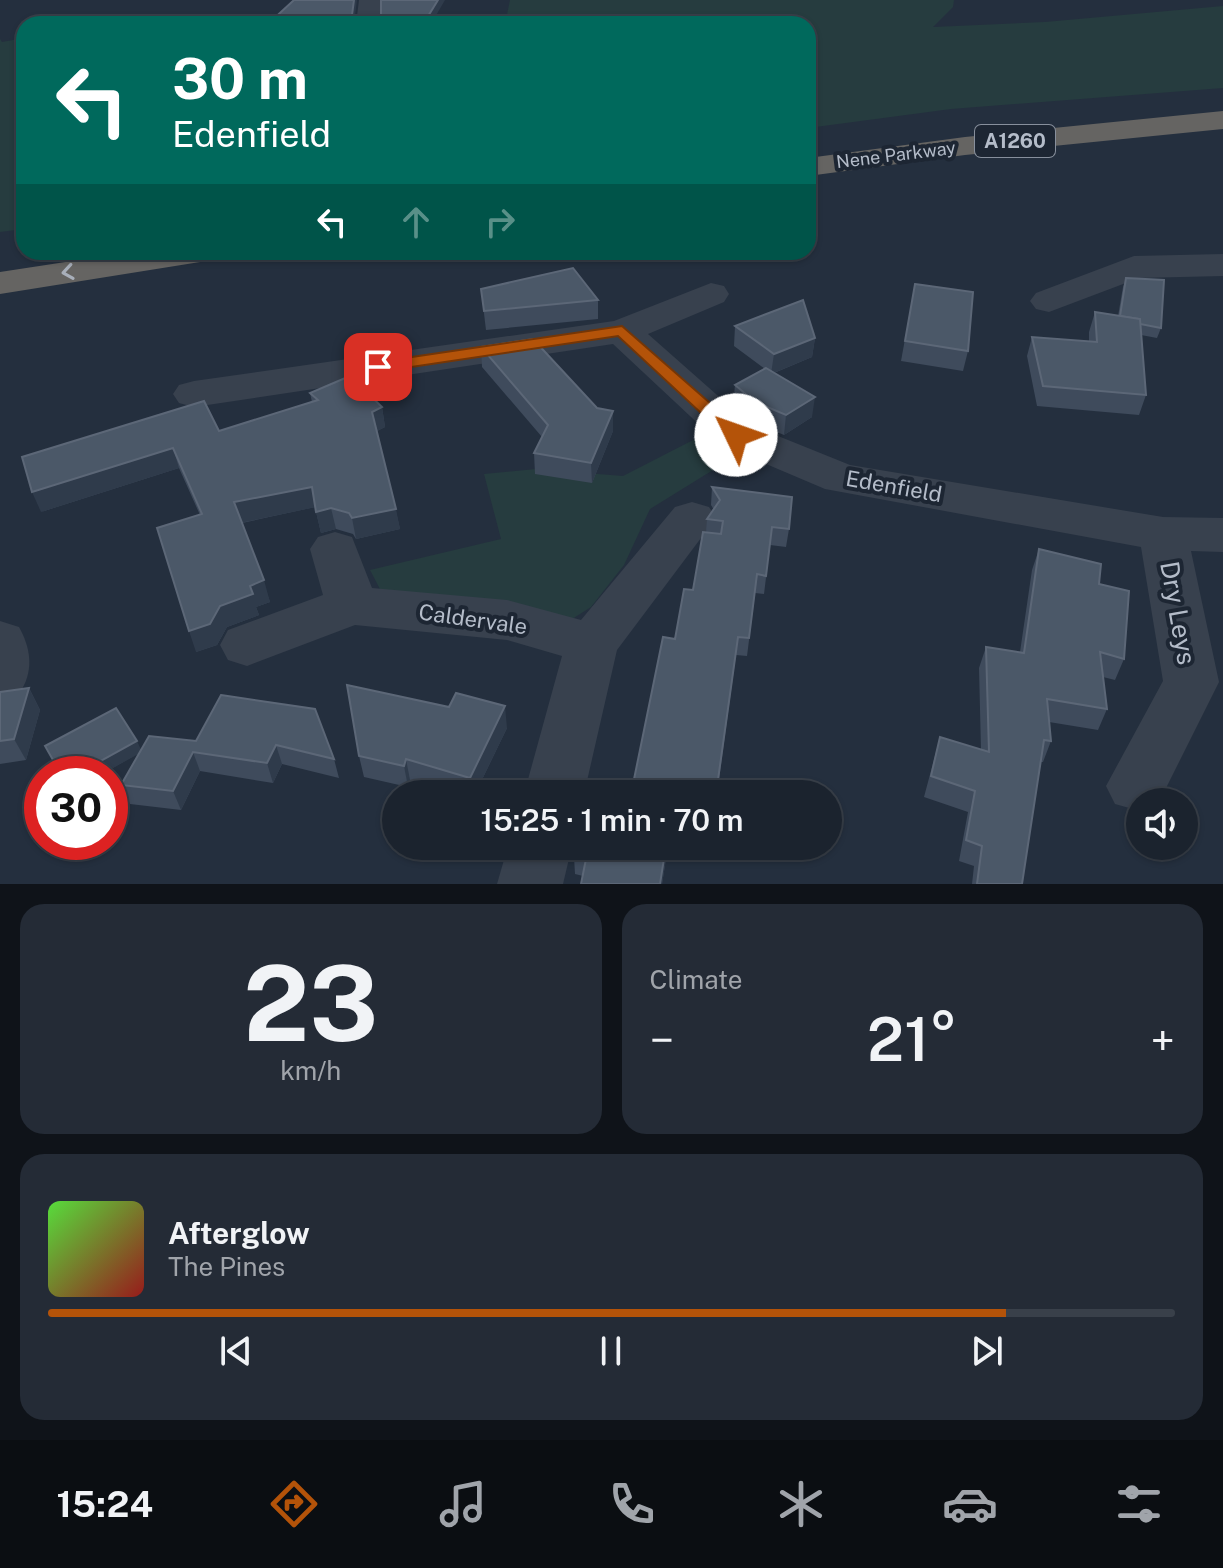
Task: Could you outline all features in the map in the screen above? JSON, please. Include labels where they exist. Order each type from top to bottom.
[{"type":"highway","name":"Nene Parkway","points":[[816,144],[1223,101]]},
{"type":"highway","name":"Nene Parkway","points":[[816,166],[965,146],[1223,120]]},
{"type":"highway","points":[[0,283],[148,260]]},
{"type":"street","points":[[1049,301],[1134,267],[1223,265]]},
{"type":"street","points":[[194,394],[622,331],[711,294]]},
{"type":"street","name":"Edenfield","points":[[622,331],[736,435],[841,478],[1163,534]]},
{"type":"street","points":[[558,780],[592,644],[692,518]]},
{"type":"street","name":"Dry Leys","points":[[1136,786],[1191,682],[1163,534],[1223,535]]},
{"type":"street","points":[[335,549],[352,605]]},
{"type":"street","name":"Caldervale","points":[[247,645],[352,605],[507,620],[592,644]]},
{"type":"street","points":[[530,884],[536,860]]},
{"type":"green space","points":[[510,0],[954,0],[953,7],[933,27],[1045,22],[1223,6],[1223,88],[951,109],[816,127],[816,16],[507,16]]},
{"type":"green space","points":[[0,39],[2,42],[16,39],[16,230],[0,232]]},
{"type":"green space","points":[[699,437],[734,457],[650,509],[624,565],[591,607],[569,621],[382,593],[370,570],[501,539],[484,474],[536,469],[623,476]]},
{"type":"building","points":[[294,0],[354,0],[352,15],[381,15],[381,0],[438,0],[428,16],[277,16]]},
{"type":"building","points":[[573,268],[598,300],[484,311],[481,289]]},
{"type":"building","points":[[1126,278],[1164,280],[1161,328],[1140,324],[1140,319],[1120,316]]},
{"type":"building","points":[[915,284],[973,292],[968,351],[905,341]]},
{"type":"building","points":[[803,300],[815,338],[774,354],[735,326]]},
{"type":"building","points":[[1095,312],[1140,319],[1146,395],[1043,386],[1032,337],[1097,342]]},
{"type":"building","points":[[533,339],[597,408],[613,411],[591,463],[534,453],[548,425],[481,347]]},
{"type":"building","points":[[766,368],[815,397],[786,415],[755,402],[735,385]]},
{"type":"building","points":[[350,376],[382,407],[372,412],[396,509],[352,518],[349,513],[331,508],[316,512],[312,487],[234,502],[264,580],[250,586],[253,594],[220,606],[210,624],[189,631],[157,528],[202,514],[173,448],[32,492],[22,457],[204,401],[219,431],[318,400],[310,393]]},
{"type":"building","points":[[712,487],[792,497],[789,529],[772,527],[766,576],[757,574],[749,638],[738,637],[718,780],[634,780],[663,637],[675,639],[684,589],[693,590],[703,532],[721,534],[723,521],[707,519],[720,500]]},
{"type":"building","points":[[1039,549],[1101,564],[1099,584],[1129,591],[1124,659],[1100,652],[1107,709],[1047,699],[1051,741],[1044,740],[1022,884],[977,884],[982,846],[966,840],[975,791],[931,776],[940,737],[989,752],[986,647],[1024,653]]},
{"type":"building","points":[[347,685],[449,707],[456,693],[505,706],[470,778],[406,759],[404,766],[359,756]]},
{"type":"building","points":[[29,688],[14,739],[0,741],[0,692]]},
{"type":"building","points":[[221,695],[315,709],[334,759],[276,745],[267,763],[193,752],[173,791],[128,786],[128,773],[149,736],[196,741]]},
{"type":"building","points":[[116,708],[137,741],[110,756],[51,756],[45,746]]},
{"type":"building","points":[[586,860],[664,860],[660,884],[581,884]]},
{"type":"route","points":[[378,367],[622,331],[736,435]]}]
